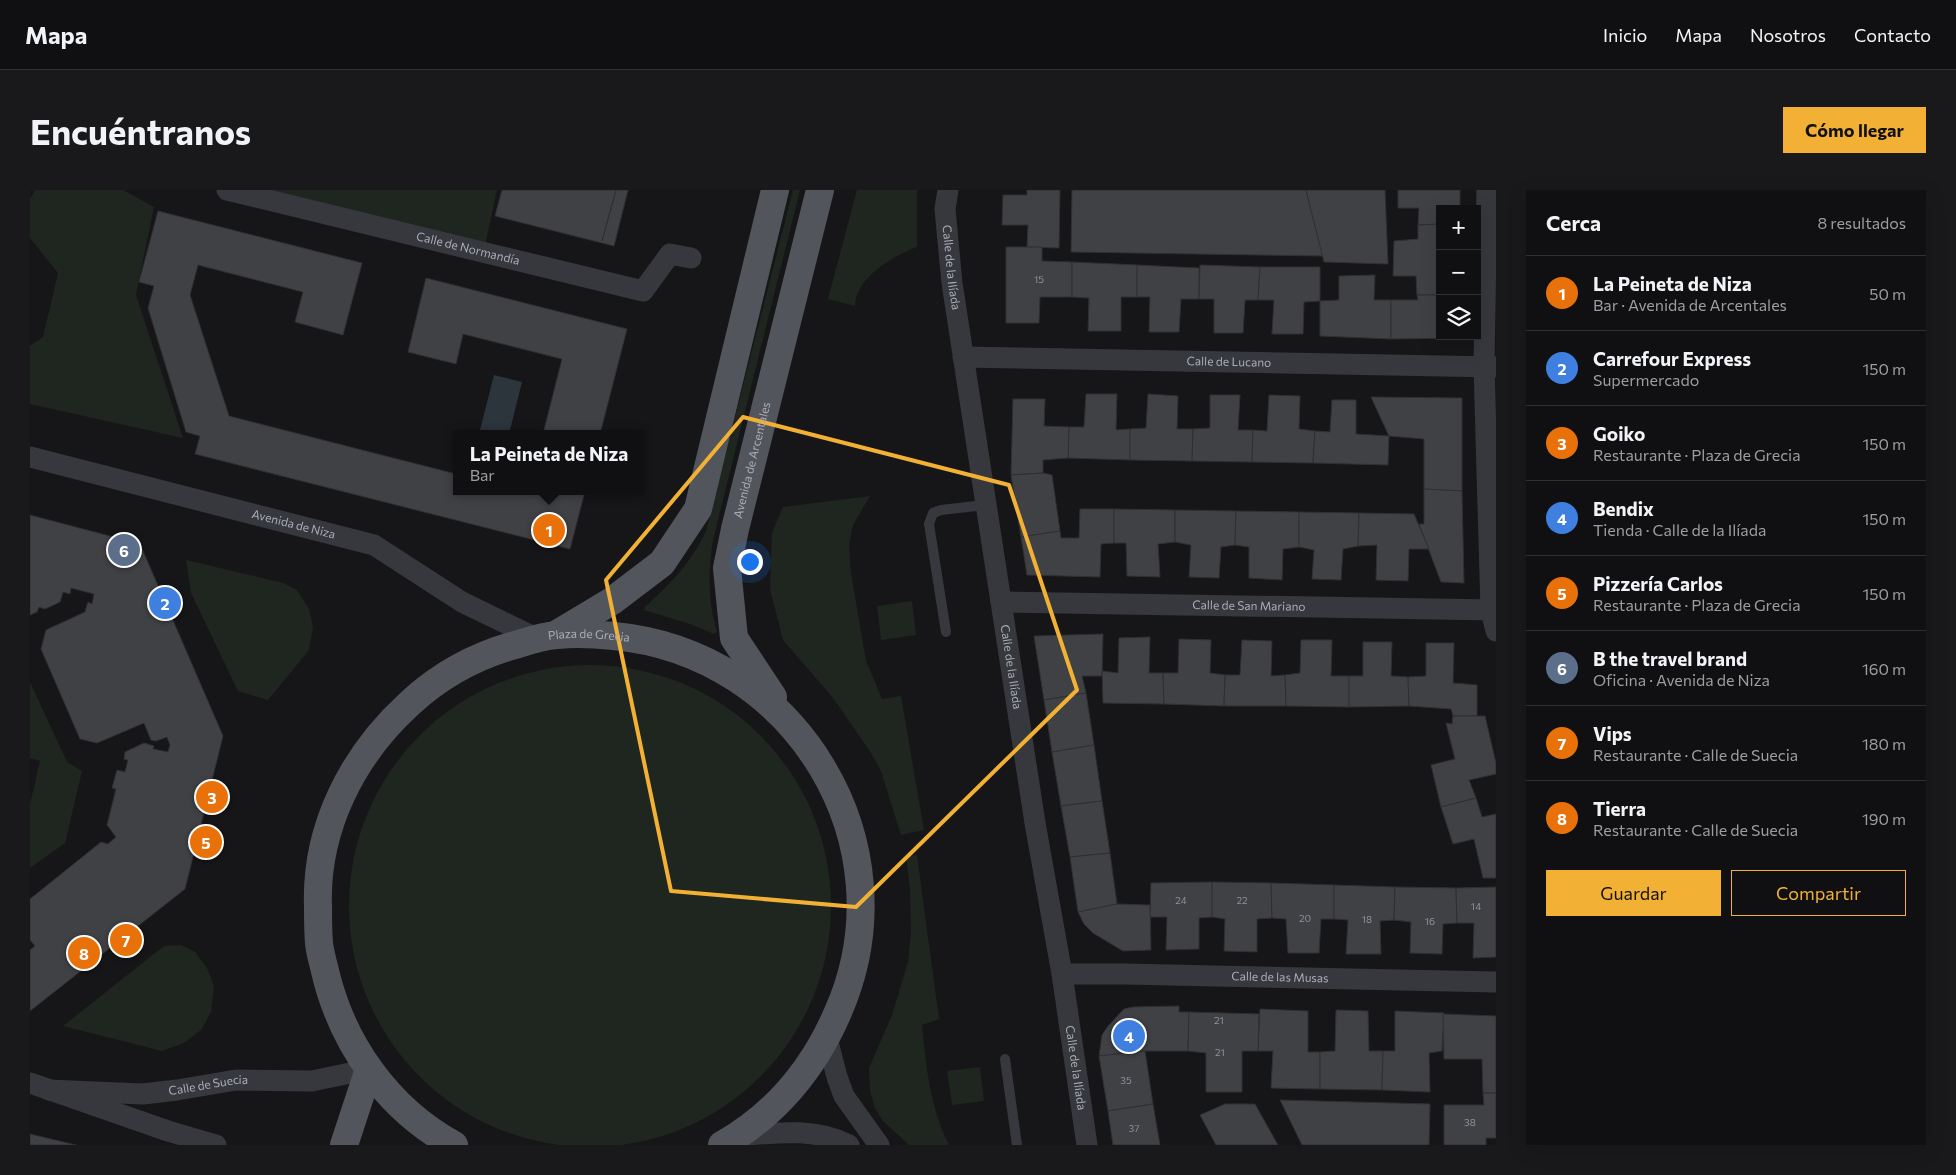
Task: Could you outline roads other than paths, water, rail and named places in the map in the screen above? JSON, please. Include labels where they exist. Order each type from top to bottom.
[{"type":"main road","points":[[547,637],[612,601],[662,563],[698,509],[774,190]]},
{"type":"main road","name":"Avenida de Arcentales","points":[[787,719],[734,638],[727,568],[735,529],[820,190]]},
{"type":"main road","name":"Plaza de Grecia","points":[[454,1145],[419,1122],[392,1097],[369,1069],[346,1033],[331,998],[319,946],[317,886],[324,843],[338,801],[365,752],[387,724],[424,690],[458,668],[493,651],[547,637],[594,634],[637,638],[679,649],[718,666],[755,690],[787,719],[817,757],[838,797],[850,831],[858,867],[861,908],[858,946],[847,993],[827,1038],[808,1068],[786,1095],[763,1116],[727,1142]]},
{"type":"main road","points":[[344,1145],[369,1069]]},
{"type":"street","name":"Calle de Normandía","points":[[226,190],[643,291],[670,254],[690,258]]},
{"type":"street","name":"Calle de la Ilíada","points":[[948,190],[945,209],[952,283],[1035,823],[1062,974],[1087,1145]]},
{"type":"street","points":[[1487,190],[1494,610],[1496,631]]},
{"type":"street","name":"Calle de Lucano","points":[[963,357],[1490,366]]},
{"type":"street","name":"Avenida de Niza","points":[[30,457],[374,545],[462,602],[547,637]]},
{"type":"street","name":"Calle de San Mariano","points":[[1001,602],[1494,610]]},
{"type":"street","name":"Calle de las Musas","points":[[1062,974],[1496,982]]},
{"type":"street","points":[[827,1038],[844,1096],[879,1145]]},
{"type":"street","name":"Calle de Suecia","points":[[39,1086],[143,1094],[236,1080],[312,1081],[369,1069]]},
{"type":"street","name":"Calle de Suecia","points":[[39,1086],[216,1145]]},
{"type":"street","points":[[727,1142],[793,1132],[839,1140],[849,1145]]},
{"type":"lane","points":[[946,632],[929,524],[931,517],[933,513],[941,510],[985,505]]},
{"type":"lane","points":[[1005,1059],[1017,1145]]},
{"type":"place","name":"La Peineta de Niza","points":[[549,530]]},
{"type":"place","name":"B the travel brand","points":[[124,550]]},
{"type":"place","name":"Carrefour Express","points":[[165,603]]},
{"type":"place","name":"Goiko","points":[[212,797]]},
{"type":"place","name":"Pizzería Carlos","points":[[206,842]]},
{"type":"place","name":"Vips","points":[[126,940]]},
{"type":"place","name":"Tierra","points":[[84,953]]},
{"type":"place","name":"Bendix","points":[[1129,1036]]}]
